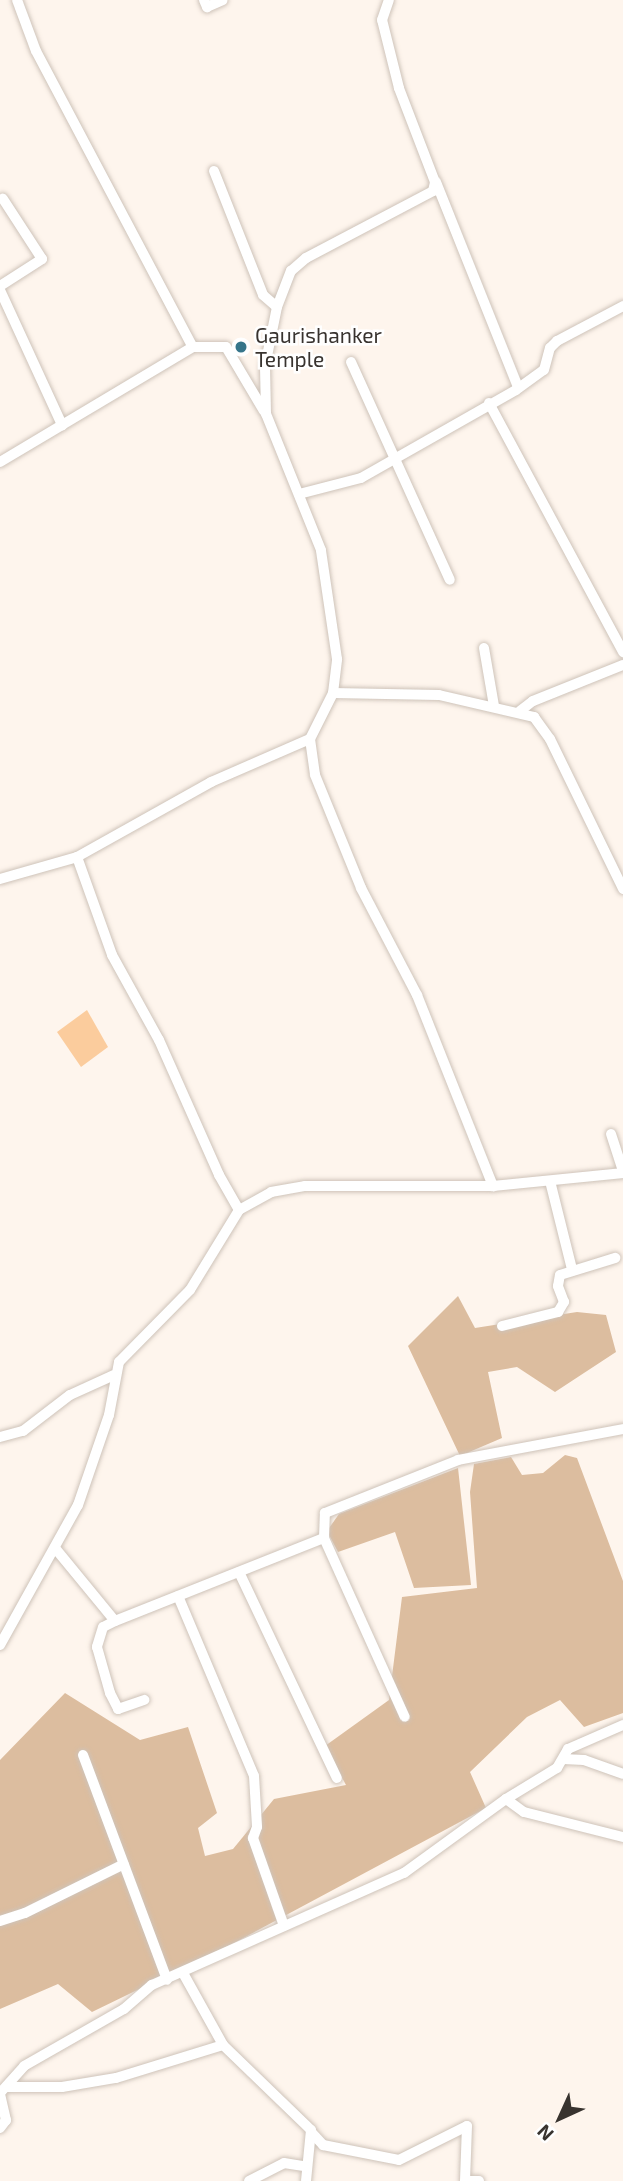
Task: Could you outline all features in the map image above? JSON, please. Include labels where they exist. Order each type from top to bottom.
[{"type":"street","points":[[17,0],[36,51],[193,347]]},
{"type":"street","points":[[204,0],[207,7],[223,0]]},
{"type":"street","points":[[390,0],[382,20],[399,88],[518,387]]},
{"type":"street","points":[[214,171],[263,295],[277,307]]},
{"type":"street","points":[[265,414],[265,366],[277,307],[291,271],[306,258],[424,199],[435,182]]},
{"type":"street","points":[[3,199],[42,259],[0,288],[62,425]]},
{"type":"street","points":[[299,494],[361,478],[518,387],[544,370],[556,341],[623,306]]},
{"type":"street","points":[[0,462],[193,347],[226,346],[265,414],[321,550],[337,659],[333,693],[310,739],[315,775],[360,888],[418,995],[494,1186]]},
{"type":"street","points":[[351,362],[450,580]]},
{"type":"street","points":[[489,402],[623,652]]},
{"type":"street","points":[[484,648],[494,706]]},
{"type":"street","points":[[520,711],[623,665]]},
{"type":"street","points":[[333,693],[439,695],[520,711],[534,717],[550,739],[623,890]]},
{"type":"street","points":[[0,879],[77,857],[211,782],[310,739]]},
{"type":"street","points":[[77,857],[112,955],[159,1040],[239,1210]]},
{"type":"street","points":[[0,1645],[55,1548],[93,1469],[116,1391],[114,1375],[119,1362],[190,1290],[239,1210],[271,1192],[305,1186],[494,1186],[623,1172],[611,1134]]},
{"type":"street","points":[[550,1181],[572,1269]]},
{"type":"street","points":[[502,1326],[563,1308],[558,1278],[572,1269],[615,1258]]},
{"type":"street","points":[[0,1437],[23,1432],[70,1395],[114,1375]]},
{"type":"street","points":[[405,1717],[324,1538],[325,1513],[458,1460],[623,1429]]},
{"type":"street","points":[[144,1700],[118,1709],[110,1693],[97,1647],[103,1627],[324,1538]]},
{"type":"street","points":[[55,1548],[115,1621]]},
{"type":"street","points":[[239,1572],[337,1778]]},
{"type":"street","points":[[178,1596],[254,1776],[257,1827],[253,1838],[284,1926]]},
{"type":"street","points":[[0,2128],[6,2120],[3,2091],[24,2066],[167,1979],[404,1873],[506,1799],[557,1768],[568,1749],[587,1738],[623,1725]]},
{"type":"street","points":[[83,1755],[167,1979]]},
{"type":"street","points":[[563,1759],[584,1760],[623,1774]]},
{"type":"street","points":[[506,1799],[524,1812],[623,1837]]},
{"type":"street","points":[[0,1921],[25,1913],[124,1864]]},
{"type":"street","points":[[183,1973],[222,2045],[237,2053],[323,2145],[399,2160],[467,2126],[466,2181],[479,2181]]},
{"type":"street","points":[[3,2091],[62,2087],[116,2078],[222,2045]]},
{"type":"street","points":[[306,2181],[304,2166],[311,2148],[311,2132]]},
{"type":"street","points":[[249,2181],[284,2163],[304,2166]]},
{"type":"shaded area","points":[[87,1010],[108,1047],[81,1067],[57,1032]]},
{"type":"shaded area","points":[[458,1296],[475,1328],[577,1312],[606,1315],[616,1352],[555,1392],[517,1367],[488,1372],[502,1438],[460,1456],[408,1346]]},
{"type":"shaded area","points":[[565,1455],[577,1458],[623,1581],[623,1713],[584,1727],[560,1700],[527,1717],[470,1772],[486,1808],[234,1943],[92,2012],[58,1984],[0,2009],[0,1760],[65,1693],[140,1740],[188,1727],[217,1813],[198,1828],[205,1856],[233,1849],[274,1799],[346,1785],[325,1746],[389,1700],[402,1597],[477,1588],[470,1492],[474,1464],[511,1457],[522,1475],[543,1473]]},
{"type":"shaded area","points":[[458,1468],[471,1585],[414,1588],[395,1532],[338,1552],[327,1531],[339,1514]]},
{"type":"place","name":"Gaurishanker Temple","points":[[241,347]]}]
